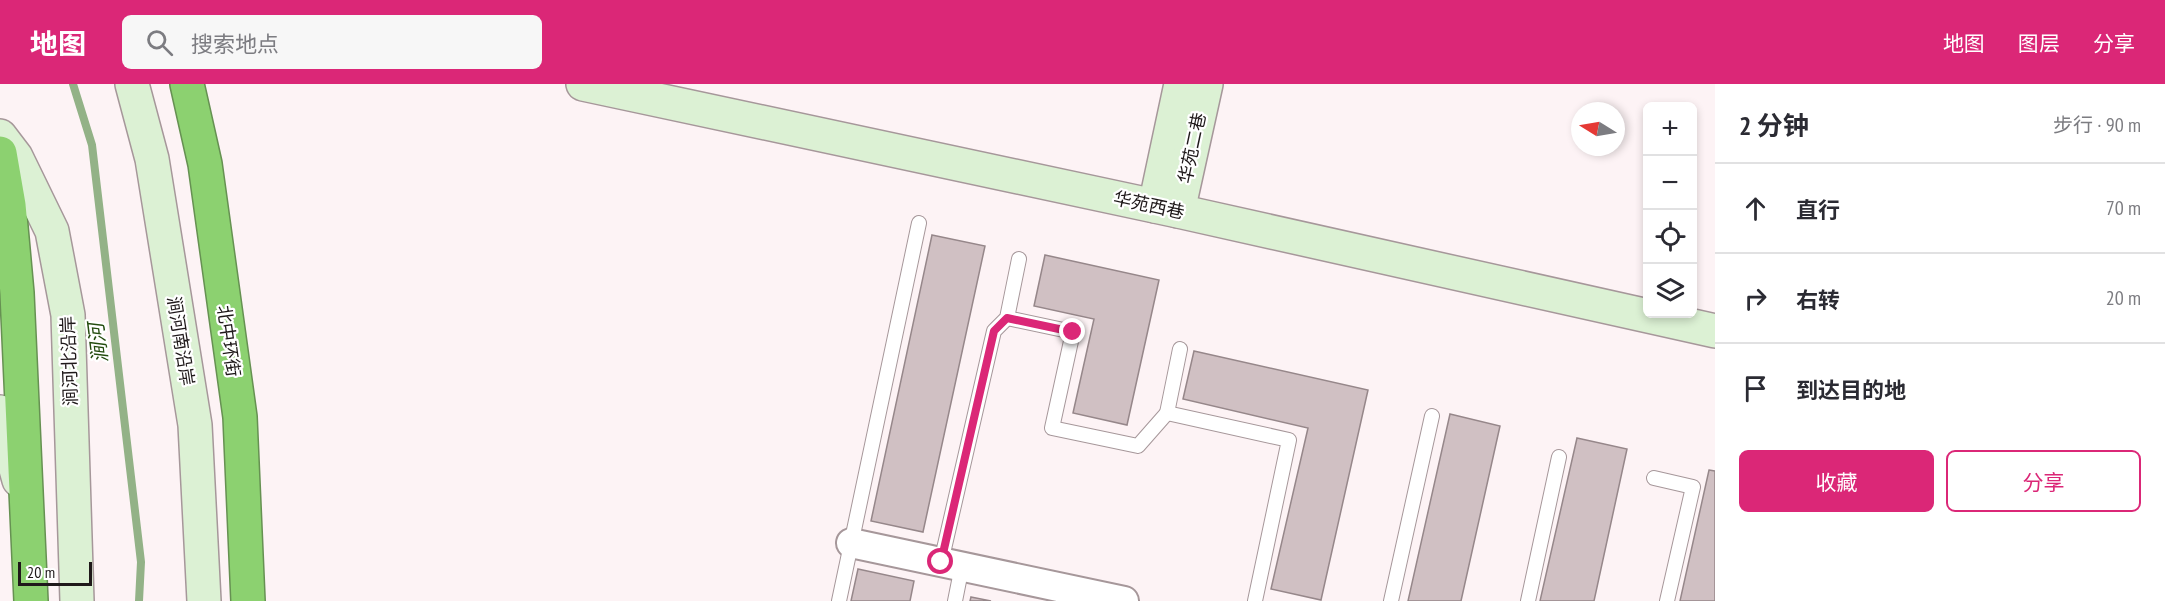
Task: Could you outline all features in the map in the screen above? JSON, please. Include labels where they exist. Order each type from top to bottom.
[{"type":"highway","name":"北中环街","points":[[190,87],[205,164],[240,417],[248,601]]},
{"type":"highway","points":[[0,153],[9,205],[17,293],[31,601]]},
{"type":"street","name":"涧河南沿岸","points":[[132,84],[152,159],[195,425],[204,601]]},
{"type":"street","name":"华苑西巷","points":[[583,84],[1643,292]]},
{"type":"street","name":"华苑西巷","points":[[675,84],[1715,331]]},
{"type":"street","name":"华苑二巷","points":[[1169,200],[1181,84]]},
{"type":"street","name":"华苑二巷","points":[[1169,200],[1206,84]]},
{"type":"street","name":"涧河北沿岸","points":[[0,136],[16,157],[52,231],[68,315],[77,601]]},
{"type":"street","points":[[1697,304],[1715,308]]},
{"type":"street","points":[[0,412],[26,506]]},
{"type":"street","points":[[851,543],[952,564],[1072,596],[1124,601]]},
{"type":"lane","points":[[839,601],[919,223]]},
{"type":"lane","points":[[955,601],[952,564],[994,331],[1007,318],[1019,259]]},
{"type":"lane","points":[[1007,318],[1073,332],[1052,428],[1138,446],[1167,413],[1180,349]]},
{"type":"lane","points":[[1167,413],[1289,440],[1255,601]]},
{"type":"lane","points":[[1391,601],[1432,416]]},
{"type":"lane","points":[[1528,601],[1559,457]]},
{"type":"lane","points":[[1654,478],[1693,487],[1667,601]]},
{"type":"building","points":[[932,235],[985,246],[923,532],[871,521]]},
{"type":"building","points":[[1045,255],[1159,280],[1127,425],[1073,413],[1094,319],[1034,306]]},
{"type":"building","points":[[1194,351],[1368,390],[1321,600],[1271,589],[1308,428],[1183,399]]},
{"type":"building","points":[[1450,414],[1500,426],[1461,601],[1408,601]]},
{"type":"building","points":[[1577,438],[1627,449],[1594,601],[1540,601]]},
{"type":"building","points":[[1709,470],[1715,471],[1715,601],[1680,601]]},
{"type":"building","points":[[858,569],[914,581],[910,601],[851,601]]},
{"type":"building","points":[[971,597],[991,601],[970,601]]},
{"type":"waterway","name":"涧河","points":[[73,84],[92,145],[141,562],[139,601]]},
{"type":"route","points":[[941,562],[994,331],[1007,318],[1073,332]]}]
